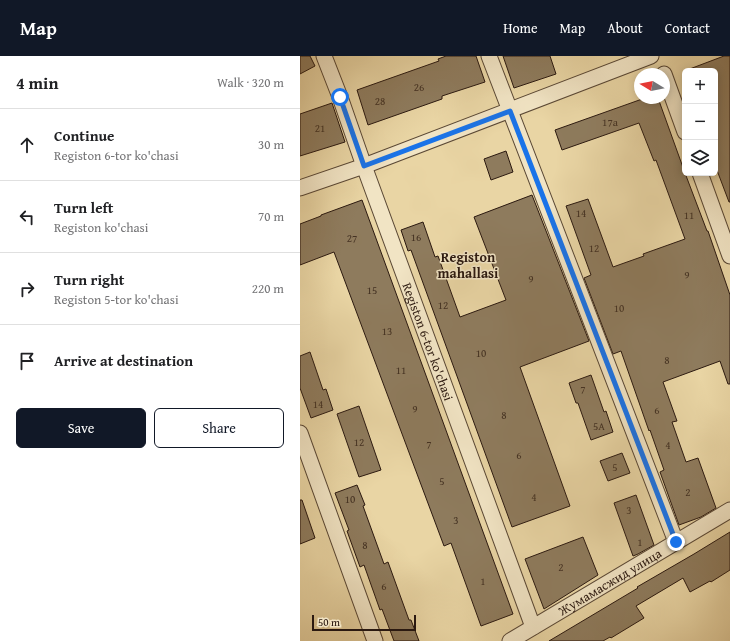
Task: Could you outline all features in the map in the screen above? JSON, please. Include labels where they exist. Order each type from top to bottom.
[{"type":"street","name":"Registon 6-tor ko'chasi","points":[[324,56],[533,627]]},
{"type":"street","points":[[489,56],[676,542]]},
{"type":"street","points":[[300,188],[364,166],[651,56]]},
{"type":"street","points":[[657,56],[662,68]]},
{"type":"street","points":[[670,91],[682,124]]},
{"type":"street","points":[[701,176],[730,256]]},
{"type":"street","points":[[300,433],[375,641]]},
{"type":"street","name":"Жумамасжид улица","points":[[510,641],[730,510]]},
{"type":"building","points":[[300,56],[310,56],[315,66],[300,74]]},
{"type":"building","points":[[446,56],[476,56],[485,82],[442,96],[442,99],[368,125],[357,90],[439,61],[438,59]]},
{"type":"building","points":[[503,56],[550,56],[556,74],[514,88]]},
{"type":"building","points":[[724,56],[730,56],[730,202],[718,173],[718,68],[692,68]]},
{"type":"building","points":[[634,102],[634,104],[660,104],[682,165],[682,176],[686,176],[708,231],[730,295],[730,384],[728,384],[720,361],[663,382],[677,421],[672,422],[686,462],[698,458],[716,508],[701,517],[679,525],[660,472],[664,470],[621,351],[613,354],[584,278],[591,275],[566,206],[588,199],[613,267],[644,256],[643,254],[685,239],[656,160],[654,161],[639,123],[562,150],[555,130]]},
{"type":"building","points":[[332,103],[345,142],[300,156],[300,114]]},
{"type":"building","points":[[506,151],[513,172],[491,180],[484,159]]},
{"type":"building","points":[[532,195],[589,341],[520,367],[570,506],[512,527],[411,250],[408,251],[401,230],[423,222],[435,257],[438,256],[460,317],[506,300],[474,217]]},
{"type":"building","points":[[362,200],[513,614],[481,626],[451,543],[444,546],[334,252],[300,265],[300,224]]},
{"type":"building","points":[[310,352],[323,390],[326,389],[333,410],[311,418],[300,388],[300,356]]},
{"type":"building","points":[[591,375],[613,432],[591,440],[569,383]]},
{"type":"building","points":[[359,406],[381,470],[359,477],[337,414]]},
{"type":"building","points":[[622,453],[630,473],[608,481],[600,461]]},
{"type":"building","points":[[357,485],[384,564],[388,562],[409,620],[411,620],[419,641],[394,641],[382,609],[380,610],[364,565],[360,567],[347,531],[349,530],[335,493]]},
{"type":"building","points":[[636,495],[654,545],[633,556],[614,503]]},
{"type":"building","points":[[300,500],[302,500],[315,538],[300,544]]},
{"type":"building","points":[[730,532],[730,570],[711,582],[710,581],[690,592],[683,578],[636,606],[644,618],[611,638],[610,637],[603,641],[549,641],[638,588],[637,587]]},
{"type":"building","points":[[583,537],[598,575],[544,609],[525,559]]},
{"type":"district","name":"Registon mahallasi","points":[[468,266]]},
{"type":"route","points":[[340,97],[364,166],[510,111],[676,542]]}]
